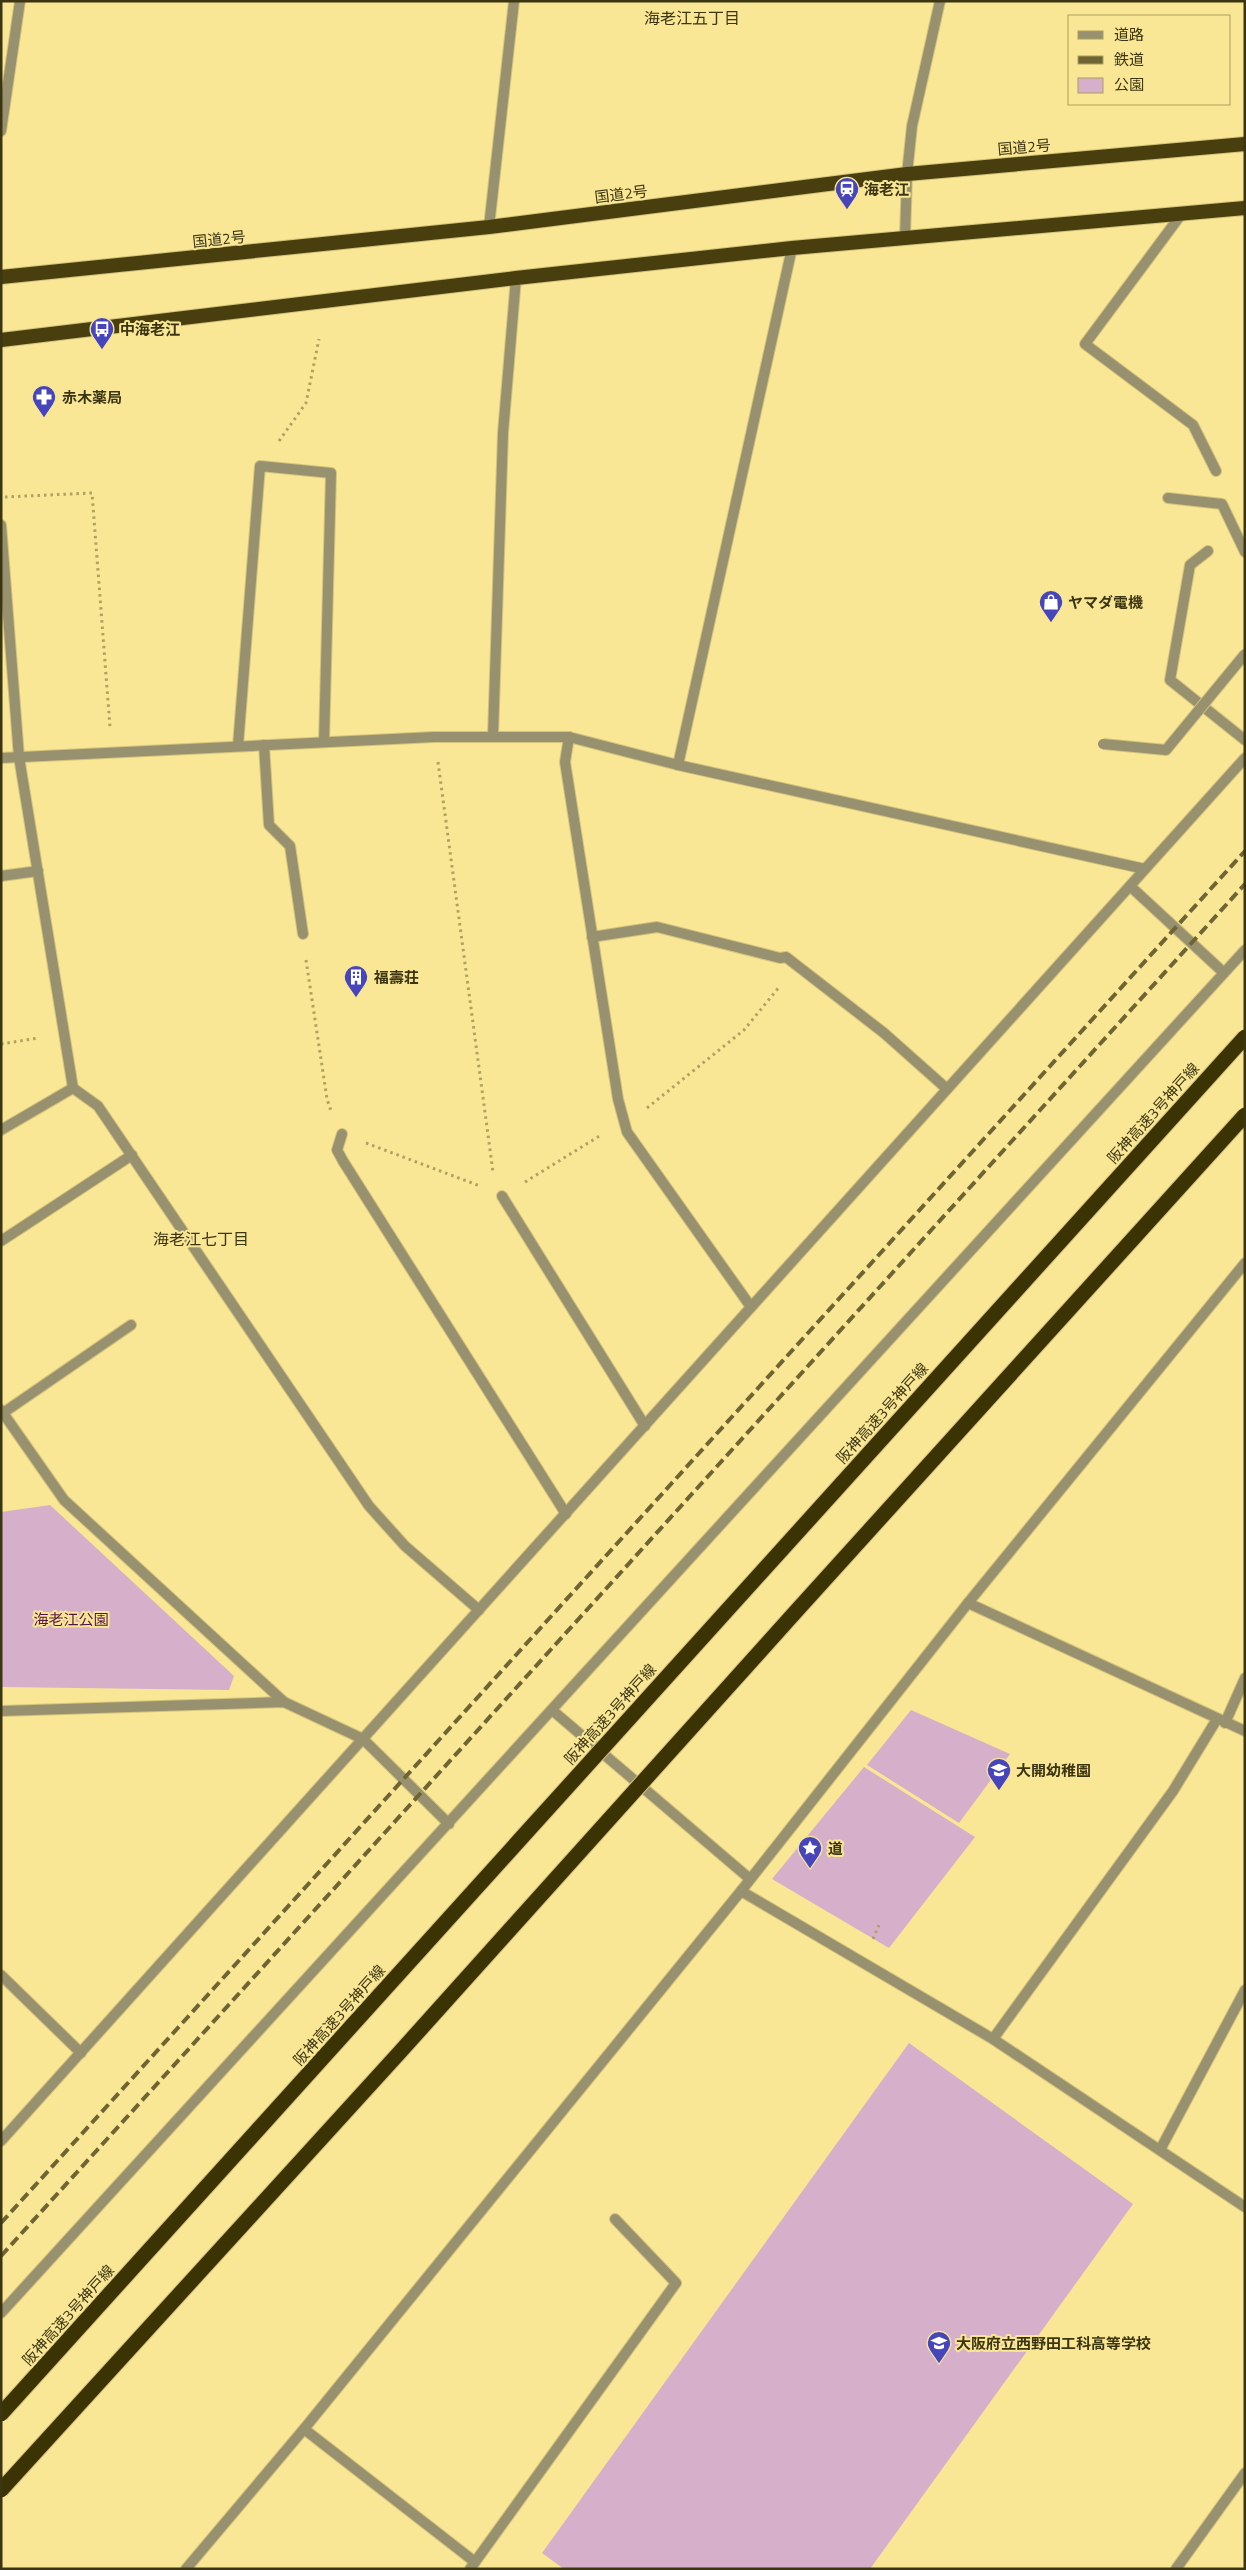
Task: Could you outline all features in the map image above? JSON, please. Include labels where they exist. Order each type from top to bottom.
[{"type":"highway","name":"国道2号","points":[[1,277],[489,227],[907,174],[1245,144]]},
{"type":"highway","points":[[1,340],[516,278],[792,248],[1245,208]]},
{"type":"highway","name":"阪神高速3号神戸線","points":[[1,2414],[1245,1037]]},
{"type":"highway","points":[[1,2490],[400,2052],[796,1610],[1245,1115]]},
{"type":"street","points":[[1,131],[20,1]]},
{"type":"street","points":[[489,227],[514,1]]},
{"type":"street","points":[[905,237],[907,174],[912,126],[940,1]]},
{"type":"street","points":[[1183,212],[1085,344],[1192,425],[1216,471]]},
{"type":"street","points":[[678,764],[792,248]]},
{"type":"street","points":[[493,736],[503,433],[516,278]]},
{"type":"street","points":[[238,746],[260,466],[331,473],[324,742]]},
{"type":"street","points":[[1168,498],[1222,504],[1245,552]]},
{"type":"street","points":[[1,525],[19,757],[73,1088],[98,1106],[369,1506],[405,1546],[479,1610]]},
{"type":"street","points":[[1208,551],[1190,565],[1170,680],[1245,740]]},
{"type":"street","points":[[1103,744],[1166,750],[1245,654]]},
{"type":"street","points":[[1,758],[434,737],[569,738],[1145,869]]},
{"type":"street","points":[[569,738],[565,762],[618,1099],[627,1132],[751,1307]]},
{"type":"street","points":[[264,745],[269,825],[290,846],[303,934]]},
{"type":"street","points":[[1,2141],[1245,758]]},
{"type":"street","points":[[1,876],[38,871]]},
{"type":"street","points":[[1130,886],[1223,972]]},
{"type":"street","points":[[592,937],[657,927],[780,958],[786,957],[884,1033],[947,1089]]},
{"type":"street","points":[[1,2313],[1245,950]]},
{"type":"street","points":[[1,1130],[73,1088]]},
{"type":"street","points":[[342,1134],[337,1150],[343,1161],[566,1514]]},
{"type":"street","points":[[1,1241],[132,1155]]},
{"type":"street","points":[[502,1196],[644,1426]]},
{"type":"street","points":[[186,2569],[304,2429],[741,1891],[968,1603],[1245,1263]]},
{"type":"street","points":[[131,1325],[2,1411],[64,1500],[284,1702],[363,1740],[449,1824]]},
{"type":"street","points":[[968,1603],[1245,1731]]},
{"type":"street","points":[[993,2038],[1173,1791],[1221,1721],[1245,1678]]},
{"type":"street","points":[[1,1711],[284,1702]]},
{"type":"street","points":[[552,1710],[750,1879]]},
{"type":"street","points":[[741,1891],[993,2038],[1245,2207]]},
{"type":"street","points":[[1,1975],[81,2052]]},
{"type":"street","points":[[1160,2150],[1245,1990]]},
{"type":"street","points":[[304,2429],[472,2565],[676,2283],[615,2219]]},
{"type":"street","points":[[1176,2569],[1245,2473]]},
{"type":"path","points":[[260,466],[289,429],[306,403],[319,339]]},
{"type":"path","points":[[1,497],[92,494],[112,752]]},
{"type":"path","points":[[434,737],[495,1183],[502,1196]]},
{"type":"path","points":[[303,934],[326,1099],[342,1134],[502,1196]]},
{"type":"path","points":[[502,1196],[624,1121],[642,1112],[744,1030],[797,964]]},
{"type":"path","points":[[1,1044],[64,1033]]},
{"type":"green space","name":"海老江公園","points":[[50,1505],[234,1676],[229,1690],[1,1687],[1,1512]]},
{"type":"green space","points":[[911,1710],[1010,1754],[959,1823],[867,1765]]},
{"type":"green space","points":[[864,1767],[975,1837],[889,1948],[772,1879]]},
{"type":"green space","points":[[909,2043],[1133,2204],[870,2569],[564,2569],[542,2553]]},
{"type":"railway","points":[[1,2223],[1245,851]]},
{"type":"railway","points":[[1,2256],[1245,884]]},
{"type":"place","name":"海老江","points":[[847,210]]},
{"type":"place","name":"中海老江","points":[[102,350]]},
{"type":"place","name":"赤木薬局","points":[[44,418]]},
{"type":"place","name":"ヤマダ電機","points":[[1051,623]]},
{"type":"place","name":"福壽荘","points":[[356,998]]},
{"type":"place","name":"大開幼稚園","points":[[999,1791]]},
{"type":"place","name":"道","points":[[810,1869]]},
{"type":"place","name":"大阪府立西野田工科高等学校","points":[[939,2364]]},
{"type":"district","name":"海老江五丁目","points":[[692,18]]},
{"type":"district","name":"海老江七丁目","points":[[201,1239]]}]
